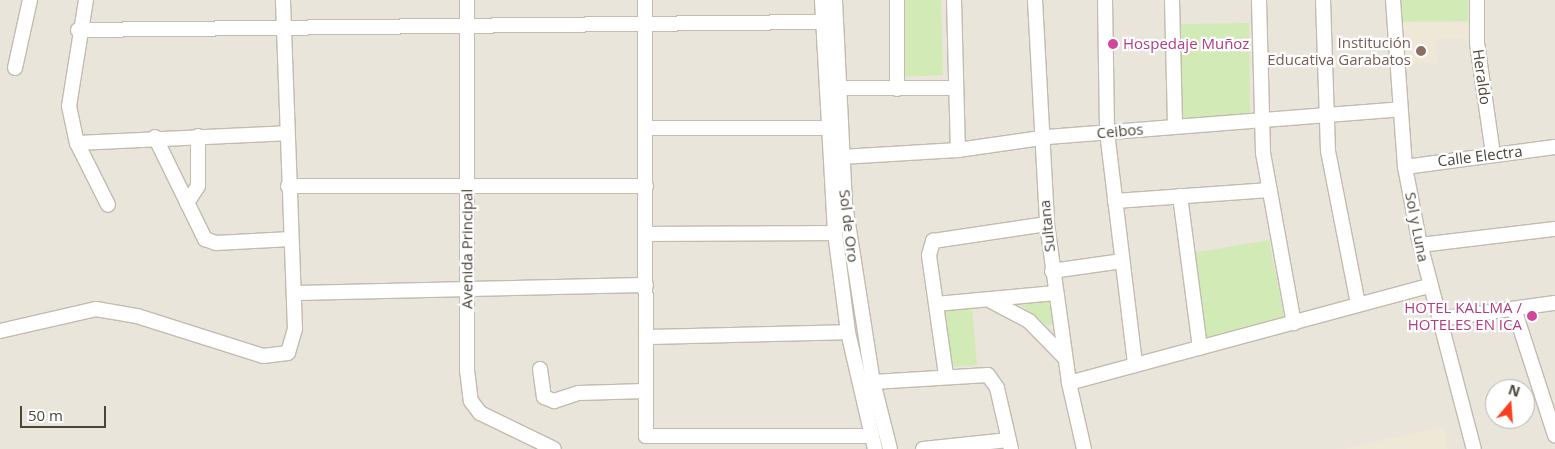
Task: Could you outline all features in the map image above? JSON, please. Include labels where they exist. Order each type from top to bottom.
[{"type":"street","points":[[15,68],[30,0]]},
{"type":"street","points":[[86,0],[78,30],[69,106],[78,143],[108,205]]},
{"type":"street","points":[[0,331],[96,309],[115,310],[277,357],[288,353],[294,343],[294,293],[288,186],[282,0]]},
{"type":"street","name":"Avenida Principal","points":[[467,0],[467,287],[471,400],[480,413],[554,449]]},
{"type":"street","points":[[645,0],[646,391],[644,431],[651,439],[873,443],[848,332],[835,233],[826,128],[822,0]]},
{"type":"street","name":"Sol de Oro","points":[[835,0],[841,157],[874,382],[890,449]]},
{"type":"street","points":[[897,0],[897,89]]},
{"type":"street","points":[[954,0],[953,88],[958,150]]},
{"type":"street","name":"Sultana","points":[[1035,0],[1041,139],[1052,271],[1068,383],[1084,449]]},
{"type":"street","points":[[1105,0],[1107,132],[1135,365]]},
{"type":"street","points":[[1172,0],[1175,127]]},
{"type":"street","points":[[1259,0],[1261,120],[1270,190],[1294,323]]},
{"type":"street","points":[[1323,0],[1328,152],[1358,304]]},
{"type":"street","name":"Sol y Luna","points":[[1393,0],[1405,166],[1429,286],[1440,319],[1474,449]]},
{"type":"street","name":"Heraldo","points":[[1477,0],[1477,43],[1493,154]]},
{"type":"street","points":[[78,30],[822,22]]},
{"type":"street","points":[[837,88],[953,88]]},
{"type":"street","name":"Ceibos","points":[[841,157],[958,150],[1107,132],[1400,109]]},
{"type":"street","points":[[646,128],[826,128]]},
{"type":"street","points":[[78,143],[155,137],[286,133]]},
{"type":"street","points":[[187,203],[198,186],[198,136]]},
{"type":"street","points":[[155,137],[198,230],[216,243],[291,239]]},
{"type":"street","name":"Calle Electra","points":[[1405,166],[1555,147]]},
{"type":"street","points":[[288,186],[646,186]]},
{"type":"street","points":[[1115,201],[1270,190]]},
{"type":"street","points":[[1180,196],[1200,348]]},
{"type":"street","points":[[946,375],[929,255],[933,241],[1047,224]]},
{"type":"street","points":[[1420,245],[1555,229]]},
{"type":"street","points":[[646,234],[835,233]]},
{"type":"street","points":[[1052,271],[1122,261]]},
{"type":"street","points":[[294,293],[467,287],[646,285]]},
{"type":"street","points":[[1068,383],[1429,286]]},
{"type":"street","points":[[936,304],[1055,293]]},
{"type":"street","points":[[986,299],[1029,321],[1065,360]]},
{"type":"street","points":[[1440,319],[1555,303]]},
{"type":"street","points":[[1514,309],[1555,435]]},
{"type":"street","points":[[646,337],[848,332]]},
{"type":"street","points":[[540,369],[544,397],[554,401],[579,393],[646,391]]},
{"type":"street","points":[[874,382],[980,373],[994,380],[1010,444],[922,449]]},
{"type":"shaded area","points":[[0,0],[1555,0],[1555,449],[0,449]]},
{"type":"shaded area","name":"Institución Educativa Garabatos","points":[[1403,22],[1469,23],[1469,39],[1436,39],[1437,63],[1405,64]]},
{"type":"shaded area","points":[[1444,427],[1448,449],[1342,449]]},
{"type":"green space","points":[[897,0],[941,0],[943,75],[898,77]]},
{"type":"green space","points":[[1401,0],[1468,0],[1468,21],[1401,22]]},
{"type":"green space","points":[[1249,23],[1250,114],[1179,120],[1179,24]]},
{"type":"green space","points":[[1269,240],[1284,317],[1203,338],[1192,253]]},
{"type":"green space","points":[[1049,300],[1053,323],[1048,326],[1020,304]]},
{"type":"green space","points":[[972,307],[977,365],[952,367],[941,310]]},
{"type":"place","name":"Hospedaje Muñoz","points":[[1113,44]]},
{"type":"place","name":"Institución Educativa Garabatos","points":[[1421,51]]},
{"type":"place","name":"HOTEL KALLMA / HOTELES EN ICA","points":[[1532,316]]}]
